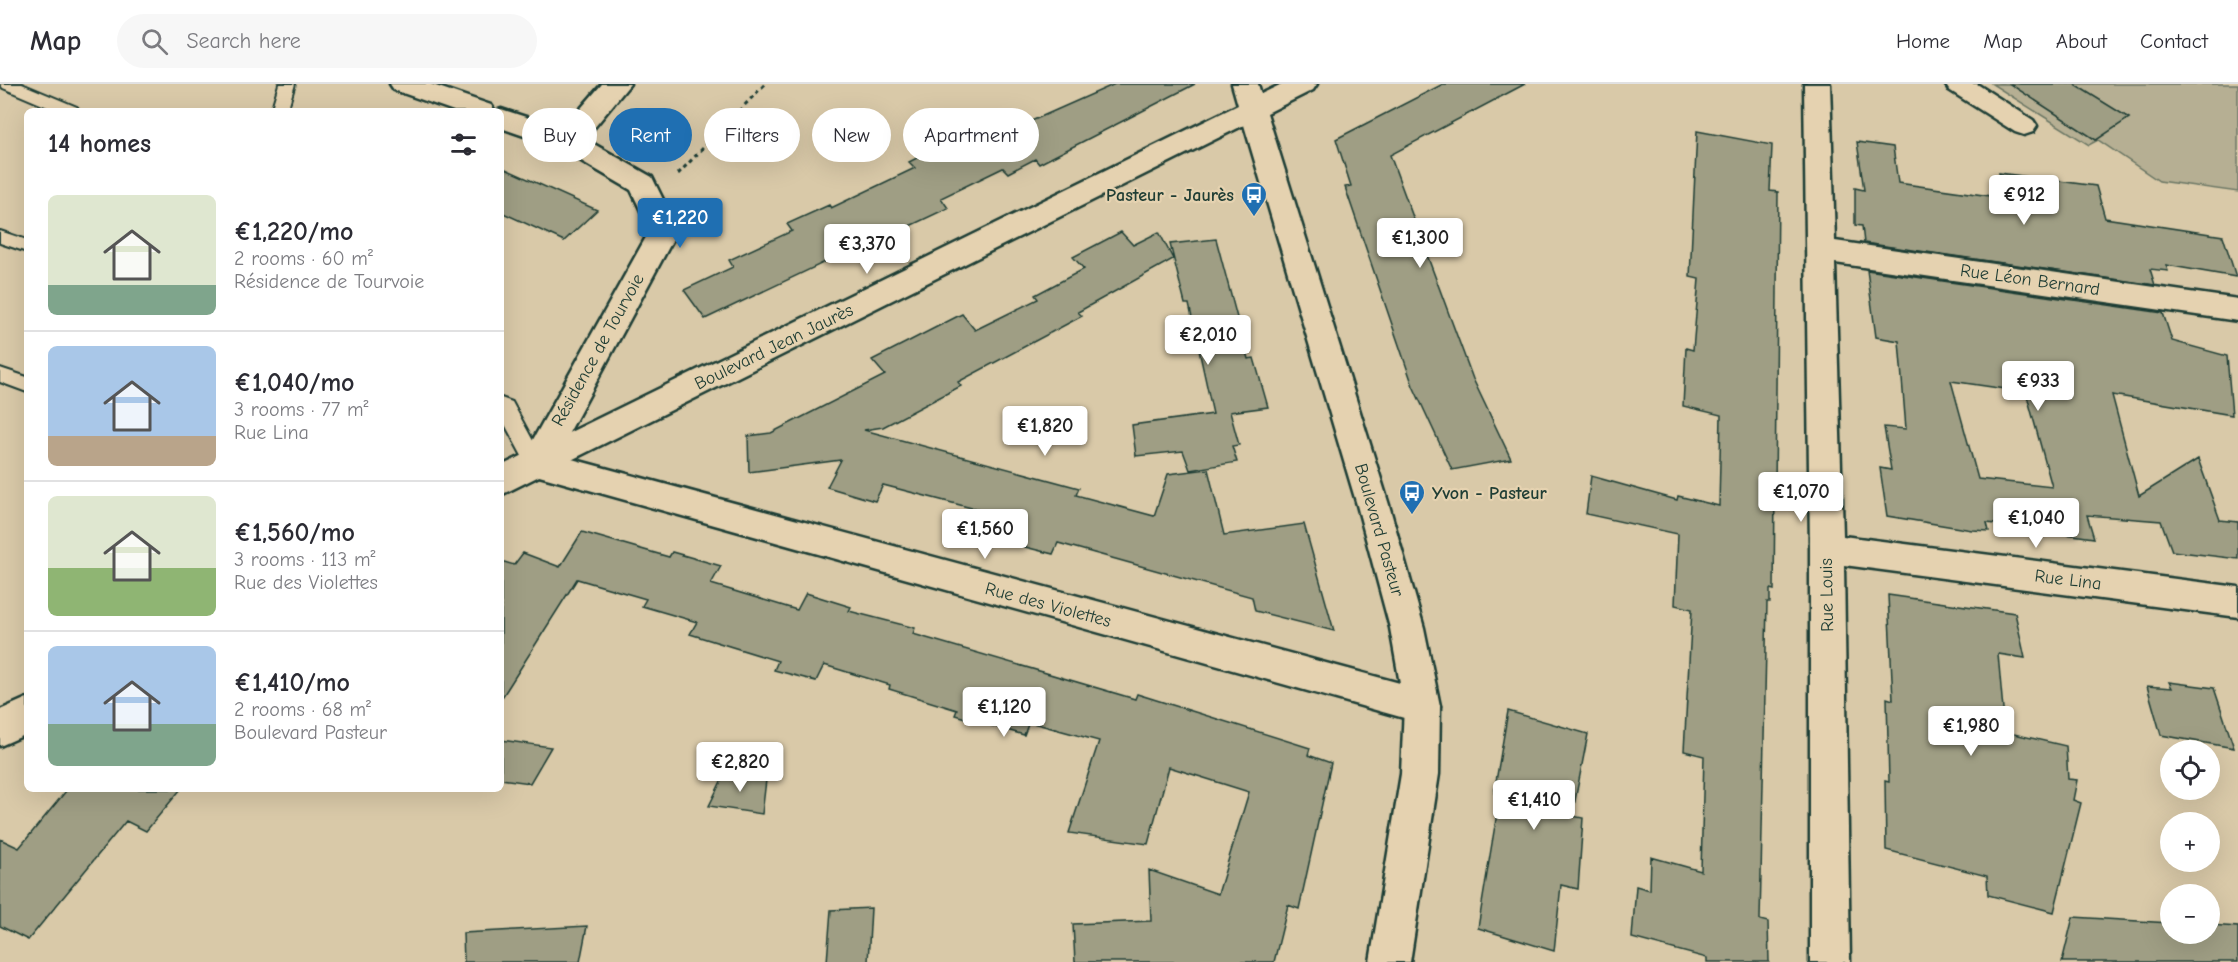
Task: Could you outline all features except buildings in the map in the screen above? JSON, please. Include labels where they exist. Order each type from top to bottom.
[{"type":"street","points":[[403,84],[473,108]]},
{"type":"street","points":[[596,108],[617,84]]},
{"type":"street","name":"Boulevard Jean Jaurès","points":[[504,479],[1249,97],[1304,84]]},
{"type":"street","name":"Rue Louis","points":[[1817,84],[1827,549],[1830,962]]},
{"type":"street","points":[[1958,84],[2024,126]]},
{"type":"street","name":"Boulevard Pasteur","points":[[1249,97],[1373,505],[1407,628],[1422,706],[1420,774],[1390,962]]},
{"type":"street","name":"Résidence de Tourvoie","points":[[504,119],[522,125]]},
{"type":"street","name":"Résidence de Tourvoie","points":[[536,463],[664,230],[642,184],[597,158]]},
{"type":"street","name":"Rue Léon Bernard","points":[[1822,250],[2238,310]]},
{"type":"street","name":"Rue des Violettes","points":[[536,463],[1422,706]]},
{"type":"street","name":"Rue Lina","points":[[1827,549],[2238,602]]},
{"type":"street","points":[[0,729],[24,717]]},
{"type":"lane","points":[[8,84],[64,108]]},
{"type":"lane","points":[[280,108],[287,84]]},
{"type":"lane","points":[[0,237],[24,245]]},
{"type":"lane","points":[[0,375],[24,385]]},
{"type":"lane","points":[[504,406],[536,463]]},
{"type":"path","points":[[650,202],[765,84]]},
{"type":"shaded area","points":[[1992,84],[2010,84],[2098,139],[2129,118],[2074,84],[2238,84],[2238,192],[2159,181],[2098,140],[2089,145]]},
{"type":"place","name":"Pasteur - Jaurès","points":[[1254,218]]},
{"type":"place","name":"Yvon - Pasteur","points":[[1412,516]]}]
